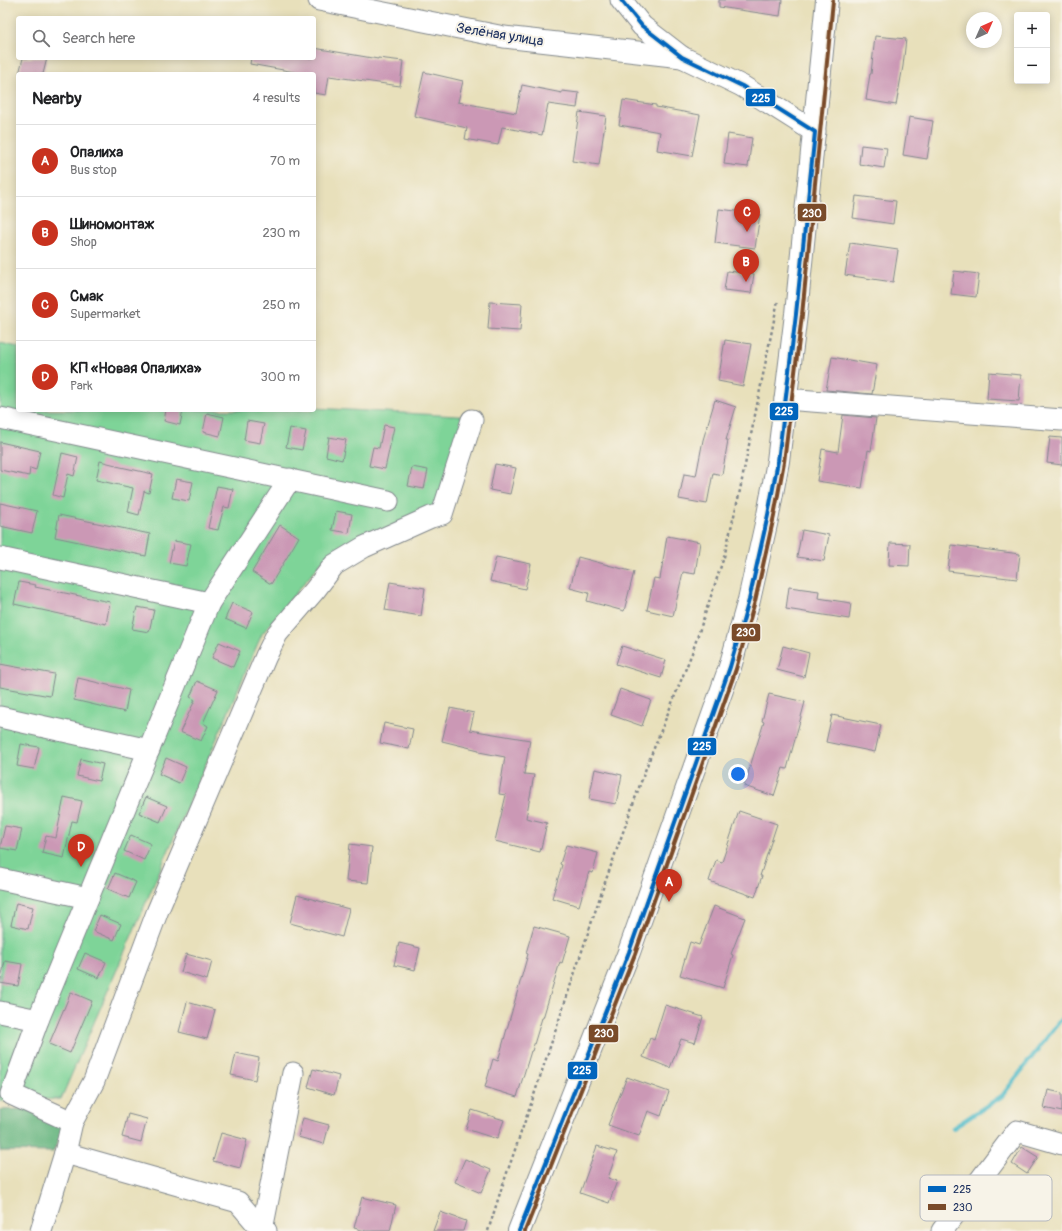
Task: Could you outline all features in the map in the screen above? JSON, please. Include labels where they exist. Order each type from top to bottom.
[{"type":"main road","points":[[519,1231],[629,952],[730,667],[749,600],[778,461],[796,314],[827,0]]},
{"type":"street","name":"Зелёная улица","points":[[318,0],[504,37],[682,57]]},
{"type":"street","points":[[621,0],[642,26],[682,57],[742,86],[815,132]]},
{"type":"street","points":[[785,399],[1062,420]]},
{"type":"street","points":[[0,418],[388,501]]},
{"type":"street","points":[[41,1231],[65,1153],[72,1122],[94,1081],[158,910],[266,656],[277,634],[315,590],[334,565],[364,547],[431,517],[442,514],[472,420]]},
{"type":"street","points":[[72,1122],[6,1100],[209,603],[290,479]]},
{"type":"street","points":[[0,558],[209,603]]},
{"type":"street","points":[[0,717],[149,750]]},
{"type":"street","points":[[0,879],[88,898]]},
{"type":"street","points":[[0,1012],[38,1020]]},
{"type":"street","points":[[264,1230],[293,1073]]},
{"type":"street","points":[[984,1175],[1017,1131],[1062,1144]]},
{"type":"street","points":[[65,1153],[238,1202],[264,1230]]},
{"type":"street","points":[[942,1231],[950,1221]]},
{"type":"path","points":[[488,1231],[606,881],[646,768],[692,653],[724,557],[739,495],[778,300]]},
{"type":"green space","points":[[0,343],[16,347],[16,412],[316,412],[316,408],[475,417],[445,517],[330,552],[262,634],[61,1099],[0,1101]]},
{"type":"green space","points":[[46,1108],[64,1128],[53,1152],[0,1151],[0,1110]]},
{"type":"building","points":[[719,0],[782,0],[780,16],[719,7]]},
{"type":"building","points":[[875,36],[906,39],[896,105],[866,100],[871,74]]},
{"type":"building","points":[[316,48],[378,59],[403,61],[400,86],[329,76],[326,95],[316,93],[316,72],[294,72],[250,64],[251,60],[316,60]]},
{"type":"building","points":[[22,60],[46,60],[44,72],[20,72]]},
{"type":"building","points":[[424,72],[463,81],[458,102],[516,113],[522,85],[562,93],[562,91],[579,93],[577,108],[548,104],[542,135],[502,127],[498,145],[465,139],[467,128],[414,116]]},
{"type":"building","points":[[623,100],[656,105],[656,107],[700,115],[692,156],[657,150],[660,132],[619,125]]},
{"type":"building","points":[[579,112],[606,116],[599,165],[572,161]]},
{"type":"building","points":[[909,117],[933,121],[927,159],[903,155]]},
{"type":"building","points":[[728,134],[752,138],[748,167],[724,164]]},
{"type":"building","points":[[861,145],[887,148],[884,168],[859,164]]},
{"type":"building","points":[[856,196],[896,201],[893,224],[853,218]]},
{"type":"building","points":[[719,209],[760,214],[755,248],[715,243]]},
{"type":"building","points":[[850,243],[898,250],[893,282],[845,275]]},
{"type":"building","points":[[727,271],[754,274],[751,293],[724,290]]},
{"type":"building","points":[[954,271],[979,274],[976,297],[951,294]]},
{"type":"building","points":[[490,302],[522,304],[520,331],[488,329]]},
{"type":"building","points":[[725,340],[751,344],[743,386],[718,381]]},
{"type":"building","points":[[832,357],[877,365],[872,394],[826,390]]},
{"type":"building","points":[[989,372],[1021,375],[1019,401],[987,399]]},
{"type":"building","points":[[715,400],[736,407],[726,440],[728,440],[722,475],[713,473],[707,504],[679,499],[684,474],[696,476],[703,440]]},
{"type":"building","points":[[166,412],[183,412],[180,425],[164,421]]},
{"type":"building","points":[[207,413],[224,417],[220,436],[203,432]]},
{"type":"building","points":[[843,415],[876,418],[871,451],[868,450],[862,488],[817,481],[822,449],[838,452]]},
{"type":"building","points":[[247,421],[264,424],[260,443],[244,440]]},
{"type":"building","points":[[384,425],[394,427],[385,469],[369,466],[373,447],[379,448]]},
{"type":"building","points":[[290,428],[306,431],[302,450],[286,447]]},
{"type":"building","points":[[329,437],[346,440],[342,460],[326,456]]},
{"type":"building","points":[[1050,437],[1062,438],[1062,465],[1047,463]]},
{"type":"building","points":[[0,442],[40,451],[36,470],[30,468],[29,476],[0,470]]},
{"type":"building","points":[[62,453],[78,457],[74,476],[68,474],[63,498],[53,495]]},
{"type":"building","points":[[100,461],[153,474],[149,493],[144,491],[139,515],[128,512],[133,488],[96,480]]},
{"type":"building","points":[[495,464],[516,468],[510,494],[490,490]]},
{"type":"building","points":[[412,467],[428,470],[424,489],[408,486]]},
{"type":"building","points":[[176,479],[193,482],[189,501],[172,498]]},
{"type":"building","points":[[217,486],[233,489],[229,508],[224,507],[218,530],[208,528]]},
{"type":"building","points":[[0,503],[37,511],[32,533],[0,526]]},
{"type":"building","points":[[336,511],[352,514],[349,533],[332,530]]},
{"type":"building","points":[[59,515],[150,534],[146,556],[55,537]]},
{"type":"building","points":[[280,525],[299,537],[271,584],[252,572]]},
{"type":"building","points":[[802,530],[829,535],[824,561],[797,557]]},
{"type":"building","points":[[667,536],[700,542],[695,574],[683,572],[673,616],[647,610],[654,578],[660,579]]},
{"type":"building","points":[[174,541],[191,544],[186,566],[169,563]]},
{"type":"building","points":[[890,543],[910,544],[909,566],[889,565]]},
{"type":"building","points":[[951,545],[1020,554],[1017,579],[948,571]]},
{"type":"building","points":[[496,557],[531,564],[525,589],[490,581]]},
{"type":"building","points":[[578,557],[634,572],[624,611],[587,601],[589,593],[570,588]]},
{"type":"building","points":[[19,582],[36,585],[35,587],[110,602],[106,624],[14,604]]},
{"type":"building","points":[[390,582],[425,588],[421,616],[385,610]]},
{"type":"building","points":[[789,587],[819,591],[818,598],[851,603],[849,619],[786,609]]},
{"type":"building","points":[[232,603],[253,612],[246,628],[225,619]]},
{"type":"building","points":[[137,607],[154,610],[149,632],[132,629]]},
{"type":"building","points":[[219,642],[240,651],[233,667],[212,658]]},
{"type":"building","points":[[622,646],[666,660],[661,678],[616,664]]},
{"type":"building","points":[[783,646],[809,653],[804,677],[777,670]]},
{"type":"building","points":[[0,664],[54,674],[50,696],[0,687]]},
{"type":"building","points":[[78,678],[129,690],[125,712],[74,700]]},
{"type":"building","points":[[197,681],[218,690],[203,723],[208,726],[201,741],[180,732],[195,700],[190,697]]},
{"type":"building","points":[[620,689],[651,700],[642,726],[611,715]]},
{"type":"building","points":[[769,694],[805,702],[787,769],[783,768],[774,796],[744,786],[764,722],[762,721]]},
{"type":"building","points":[[450,708],[474,713],[470,730],[530,740],[524,774],[534,775],[526,818],[547,823],[540,852],[495,841],[506,795],[499,794],[505,757],[479,752],[479,750],[442,741]]},
{"type":"building","points":[[832,715],[881,725],[875,752],[826,742]]},
{"type":"building","points":[[384,723],[413,729],[409,749],[380,743]]},
{"type":"building","points":[[21,744],[39,747],[34,769],[17,766]]},
{"type":"building","points":[[166,758],[186,767],[179,783],[159,774]]},
{"type":"building","points":[[81,759],[103,764],[99,781],[77,776]]},
{"type":"building","points":[[595,769],[622,775],[616,804],[589,799]]},
{"type":"building","points":[[64,797],[82,801],[77,822],[72,821],[64,858],[42,853],[46,836],[56,838]]},
{"type":"building","points":[[146,797],[167,806],[160,822],[139,813]]},
{"type":"building","points":[[739,811],[777,824],[760,876],[762,876],[755,897],[709,881],[716,860],[722,862]]},
{"type":"building","points":[[5,826],[22,829],[17,851],[0,848]]},
{"type":"building","points":[[131,835],[151,844],[144,860],[124,851]]},
{"type":"building","points":[[350,844],[372,847],[368,883],[346,881]]},
{"type":"building","points":[[566,845],[598,853],[593,873],[589,872],[579,906],[552,898],[562,865],[560,864]]},
{"type":"building","points":[[115,873],[136,882],[129,898],[108,889]]},
{"type":"building","points":[[297,895],[349,909],[342,937],[290,923]]},
{"type":"building","points":[[16,903],[33,907],[28,929],[11,925]]},
{"type":"building","points":[[714,906],[745,918],[731,954],[733,955],[723,988],[680,975],[690,942],[699,945]]},
{"type":"building","points":[[100,915],[121,924],[114,940],[93,931]]},
{"type":"building","points":[[534,926],[570,936],[562,963],[560,962],[517,1097],[485,1087],[493,1059],[498,1061],[528,954],[526,953]]},
{"type":"building","points":[[399,943],[420,948],[415,970],[394,965]]},
{"type":"building","points":[[85,953],[106,962],[99,978],[78,969]]},
{"type":"building","points":[[186,954],[212,961],[207,980],[181,972]]},
{"type":"building","points":[[5,961],[22,964],[18,986],[0,983]]},
{"type":"building","points":[[71,992],[92,1001],[70,1053],[49,1044]]},
{"type":"building","points":[[187,1002],[215,1010],[207,1039],[179,1032]]},
{"type":"building","points":[[665,1005],[703,1017],[695,1043],[681,1039],[670,1068],[643,1057],[650,1038],[654,1040]]},
{"type":"building","points":[[236,1053],[259,1058],[255,1080],[231,1075]]},
{"type":"building","points":[[313,1069],[339,1076],[334,1095],[308,1087]]},
{"type":"building","points":[[627,1077],[669,1092],[661,1116],[648,1111],[639,1136],[608,1125]]},
{"type":"building","points":[[1048,1090],[1062,1093],[1062,1112],[1044,1108]]},
{"type":"building","points":[[472,1110],[504,1120],[497,1139],[466,1129]]},
{"type":"building","points":[[128,1114],[147,1119],[141,1142],[122,1137]]},
{"type":"building","points":[[303,1118],[329,1125],[324,1144],[298,1137]]},
{"type":"building","points":[[221,1133],[247,1140],[240,1168],[213,1161]]},
{"type":"building","points":[[597,1146],[617,1152],[608,1178],[617,1181],[609,1203],[580,1193]]},
{"type":"building","points":[[1022,1147],[1038,1157],[1027,1174],[1012,1164]]},
{"type":"building","points":[[465,1159],[491,1170],[481,1193],[455,1182]]},
{"type":"building","points":[[362,1197],[396,1205],[390,1231],[366,1231],[354,1228]]},
{"type":"building","points":[[440,1212],[466,1221],[463,1231],[433,1231]]},
{"type":"waterway","points":[[953,1128],[1002,1096],[1062,1018]]},
{"type":"transit line","name":"225","points":[[519,1231],[629,952],[730,667],[749,600],[768,515],[778,461],[796,314],[815,132],[742,86],[682,57],[642,26],[621,0]]},
{"type":"transit line","name":"230","points":[[525,1231],[635,954],[736,669],[755,601],[774,516],[784,462],[802,315],[833,1]]},
{"type":"place","name":"Смак","points":[[747,232]]},
{"type":"place","name":"Шиномонтаж","points":[[746,282]]},
{"type":"place","name":"КП «Новая Опалиха»","points":[[81,867]]},
{"type":"place","name":"Опалиха","points":[[669,902]]}]
